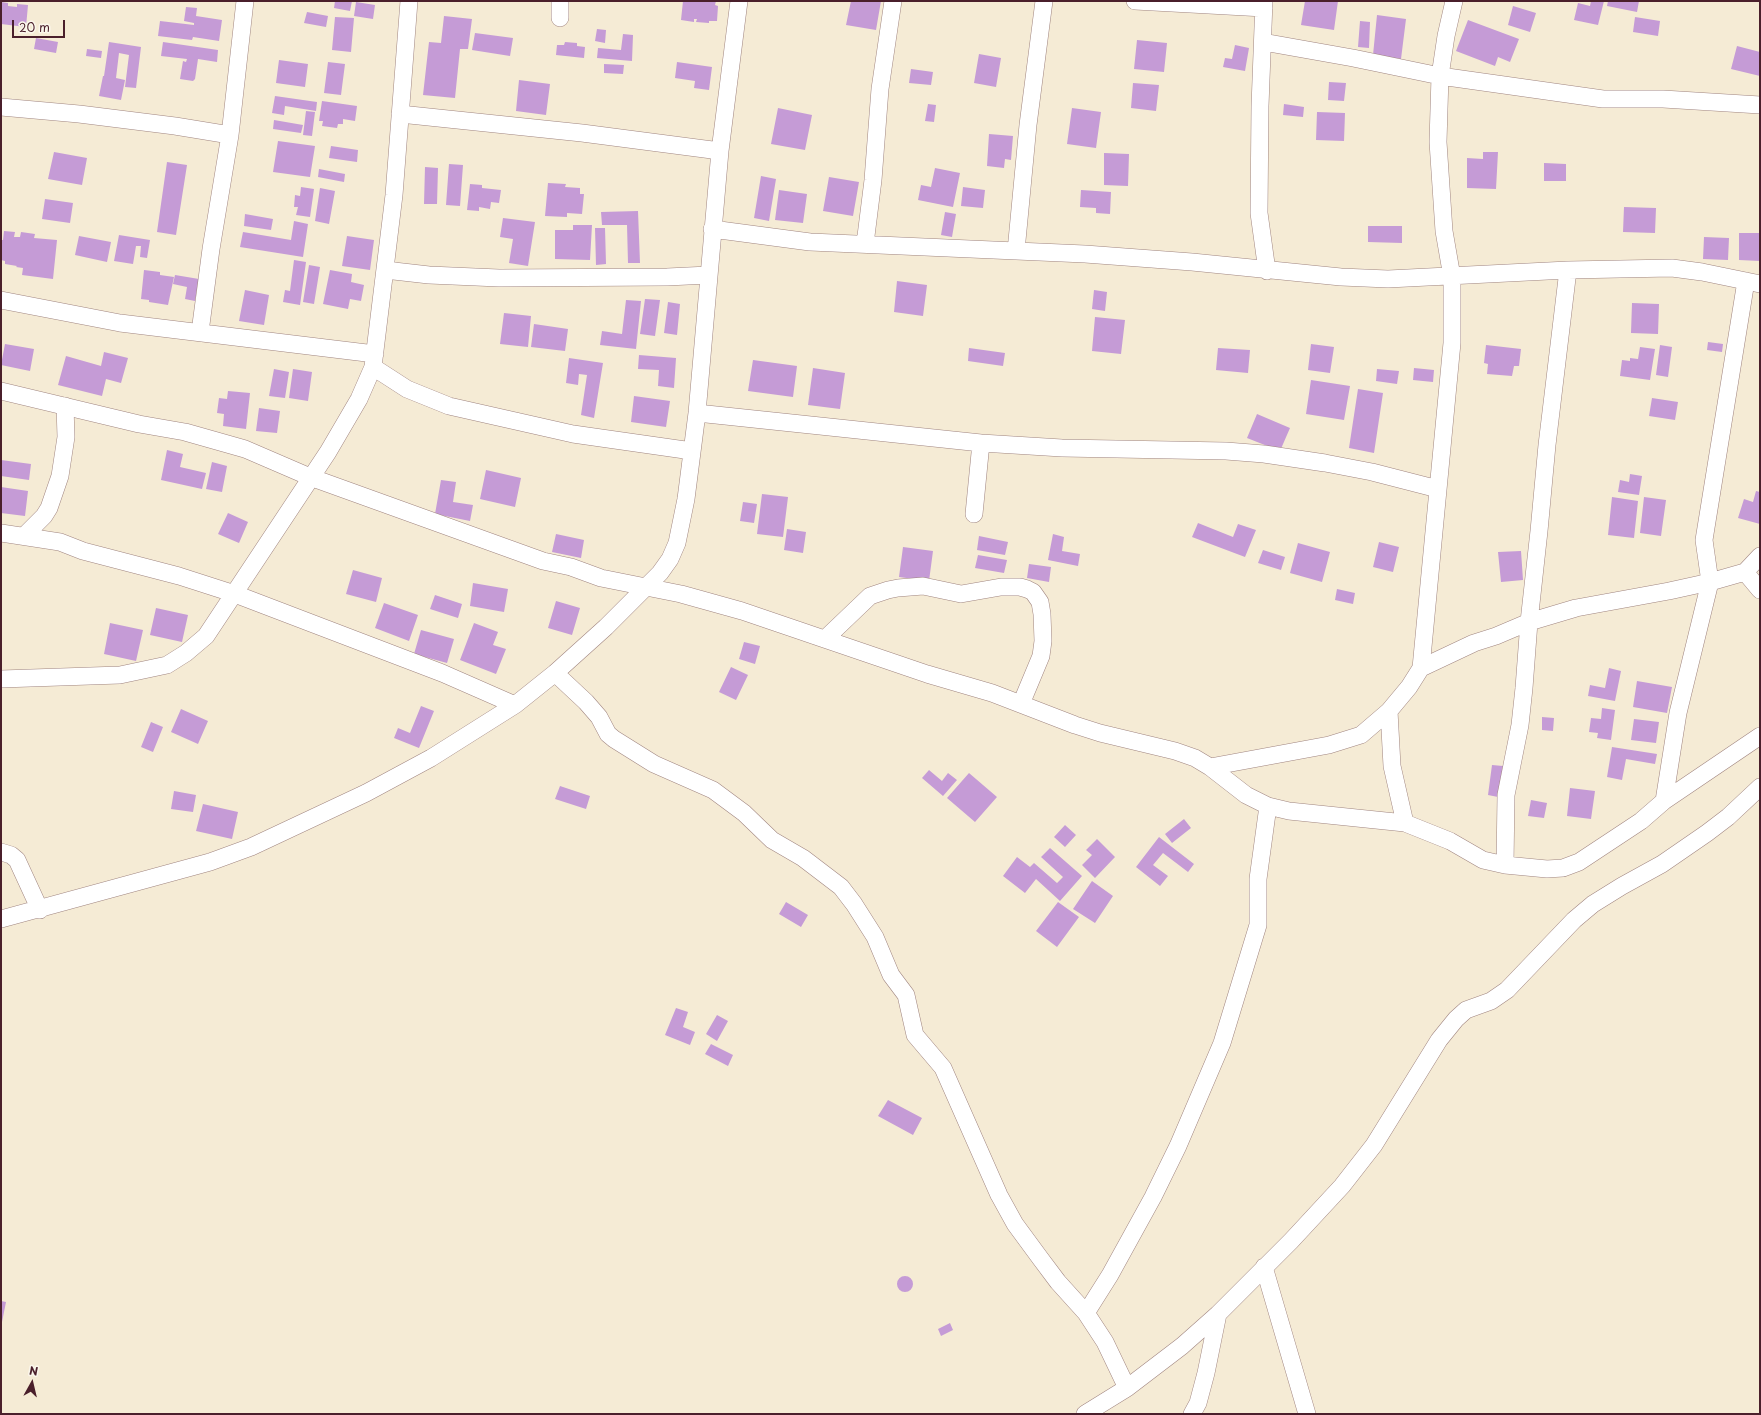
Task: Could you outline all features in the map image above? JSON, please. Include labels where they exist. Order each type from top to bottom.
[{"type":"street","points":[[200,332],[210,249],[230,135],[245,1]]},
{"type":"street","points":[[1,679],[120,675],[167,665],[186,653],[206,636],[328,452],[359,399],[374,361],[394,195],[409,1]]},
{"type":"street","points":[[1,919],[40,910],[190,868],[251,846],[329,811],[390,780],[443,751],[515,705],[555,673],[606,627],[646,588],[670,559],[677,543],[686,499],[697,413],[712,229],[720,151],[739,1]]},
{"type":"street","points":[[865,244],[873,180],[880,89],[894,1]]},
{"type":"street","points":[[1016,251],[1028,125],[1044,1]]},
{"type":"street","points":[[1134,1],[1264,5],[1260,114],[1259,213],[1267,271]]},
{"type":"street","points":[[1210,767],[1336,743],[1360,735],[1389,711],[1409,687],[1421,668],[1452,343],[1452,277],[1444,231],[1438,142],[1440,76],[1446,36],[1454,1]]},
{"type":"street","points":[[1263,42],[1440,76],[1603,99],[1663,99],[1760,105]]},
{"type":"street","points":[[1,108],[138,122],[230,135]]},
{"type":"street","points":[[400,114],[582,133],[720,151]]},
{"type":"street","points":[[712,229],[810,242],[1147,258],[1267,271],[1341,277],[1388,279],[1568,270],[1672,268],[1753,282],[1704,540],[1710,582],[1678,713],[1664,801]]},
{"type":"street","points":[[385,270],[499,278],[659,278],[709,275]]},
{"type":"street","points":[[1505,865],[1506,795],[1522,703],[1547,445],[1568,270]]},
{"type":"street","points":[[1,300],[120,323],[200,332],[280,344],[374,361],[407,389],[449,406],[573,434],[692,451]]},
{"type":"street","points":[[1,391],[139,424],[185,432],[245,449],[310,477],[543,561],[571,567],[601,578],[681,594],[742,611],[826,638],[915,670],[1022,704],[1075,725],[1100,733],[1175,751],[1195,758],[1210,767],[1246,795],[1268,806],[1289,811],[1405,823],[1450,841],[1483,860],[1505,865],[1547,869],[1563,868],[1579,862],[1641,821],[1664,801],[1760,736]]},
{"type":"street","points":[[24,536],[44,516],[49,508],[60,476],[66,437],[65,406]]},
{"type":"street","points":[[697,413],[980,443],[1062,448],[1226,451],[1264,454],[1372,472],[1438,489]]},
{"type":"street","points":[[974,514],[980,443]]},
{"type":"street","points":[[1,533],[60,542],[82,550],[178,576],[235,594],[442,673],[515,705]]},
{"type":"street","points":[[1421,668],[1474,642],[1496,636],[1529,622],[1576,608],[1669,592],[1745,572],[1760,556]]},
{"type":"street","points":[[1745,572],[1760,590]]},
{"type":"street","points":[[826,638],[870,596],[888,590],[924,586],[954,593],[967,594],[1001,587],[1020,587],[1026,589],[1033,592],[1040,602],[1043,641],[1041,656],[1022,704]]},
{"type":"street","points":[[555,673],[586,702],[599,717],[608,734],[614,739],[654,764],[714,790],[744,813],[772,840],[803,858],[841,887],[875,937],[891,975],[906,995],[914,1035],[943,1068],[1002,1201],[1015,1224],[1058,1282],[1086,1313],[1105,1342],[1127,1388]]},
{"type":"street","points":[[1389,711],[1392,766],[1405,823]]},
{"type":"street","points":[[1085,1414],[1127,1388],[1182,1346],[1218,1314],[1292,1241],[1356,1169],[1378,1139],[1439,1040],[1456,1019],[1466,1010],[1491,1001],[1507,990],[1574,920],[1593,904],[1662,864],[1707,833],[1728,817],[1760,787]]},
{"type":"street","points":[[1086,1313],[1110,1275],[1153,1197],[1178,1146],[1222,1043],[1258,925],[1258,879],[1268,806]]},
{"type":"street","points":[[1,852],[12,855],[17,860],[40,910]]},
{"type":"street","points":[[1264,1267],[1308,1414]]},
{"type":"street","points":[[1192,1414],[1198,1403],[1206,1373],[1218,1314]]},
{"type":"building","points":[[335,1],[352,1],[350,11],[334,8]]},
{"type":"building","points":[[683,1],[716,1],[715,5],[718,6],[717,21],[709,21],[709,23],[696,22],[697,19],[694,19],[694,22],[681,20]]},
{"type":"building","points":[[851,1],[881,1],[876,30],[846,25]]},
{"type":"building","points":[[1305,1],[1338,1],[1334,30],[1301,25]]},
{"type":"building","points":[[1591,1],[1604,1],[1598,25],[1574,20],[1578,3],[1590,6]]},
{"type":"building","points":[[1608,1],[1639,1],[1637,12],[1607,6]]},
{"type":"building","points":[[1,2],[8,3],[8,6],[17,7],[17,4],[28,5],[26,27],[1,24]]},
{"type":"building","points":[[356,2],[375,5],[373,19],[354,16]]},
{"type":"building","points":[[1513,6],[1536,13],[1530,32],[1508,25]]},
{"type":"building","points":[[186,7],[197,8],[196,16],[222,20],[219,41],[193,37],[192,40],[158,36],[160,21],[194,25],[194,23],[184,21]]},
{"type":"building","points":[[307,12],[328,16],[326,27],[304,23]]},
{"type":"building","points":[[1377,15],[1406,19],[1401,59],[1373,55]]},
{"type":"building","points":[[444,16],[472,19],[468,49],[460,49],[455,98],[423,95],[429,42],[441,43]]},
{"type":"building","points":[[335,17],[354,18],[351,52],[332,50]]},
{"type":"building","points":[[1635,17],[1660,21],[1658,36],[1633,32]]},
{"type":"building","points":[[1468,20],[1519,39],[1510,62],[1498,57],[1495,66],[1456,51]]},
{"type":"building","points":[[1360,21],[1370,22],[1369,48],[1358,47]]},
{"type":"building","points":[[597,29],[606,30],[605,43],[595,41]]},
{"type":"building","points":[[475,33],[513,38],[510,56],[472,50]]},
{"type":"building","points":[[623,34],[633,35],[632,61],[597,58],[598,48],[621,50]]},
{"type":"building","points":[[36,38],[58,42],[56,53],[34,49]]},
{"type":"building","points":[[1137,40],[1167,43],[1164,72],[1134,69]]},
{"type":"building","points":[[109,42],[141,47],[136,88],[125,87],[129,55],[119,53],[116,78],[125,80],[121,100],[99,96],[104,76]]},
{"type":"building","points":[[163,42],[218,50],[217,62],[198,59],[195,79],[193,81],[180,79],[183,61],[186,62],[187,59],[161,56]]},
{"type":"building","points":[[565,42],[577,43],[577,46],[585,47],[584,58],[556,55],[557,45],[564,45]]},
{"type":"building","points":[[1235,45],[1249,48],[1245,71],[1223,67],[1225,58],[1232,59]]},
{"type":"building","points":[[1737,46],[1760,52],[1760,76],[1731,69]]},
{"type":"building","points":[[87,49],[102,51],[101,58],[86,56]]},
{"type":"building","points":[[979,54],[1001,58],[996,87],[974,83]]},
{"type":"building","points":[[279,60],[308,64],[305,87],[276,83]]},
{"type":"building","points":[[328,62],[345,64],[341,95],[324,93]]},
{"type":"building","points":[[677,62],[712,67],[709,90],[694,88],[695,81],[675,78]]},
{"type":"building","points":[[604,64],[624,65],[623,74],[604,73]]},
{"type":"building","points":[[911,69],[933,72],[931,85],[909,83]]},
{"type":"building","points":[[519,80],[550,84],[546,115],[516,111]]},
{"type":"building","points":[[1329,82],[1346,83],[1344,101],[1328,100]]},
{"type":"building","points":[[1133,83],[1159,85],[1156,111],[1131,108]]},
{"type":"building","points":[[275,96],[317,102],[316,111],[285,106],[284,115],[272,113]]},
{"type":"building","points":[[322,101],[357,106],[355,121],[343,119],[343,124],[338,124],[337,128],[322,126],[323,121],[319,121]]},
{"type":"building","points":[[928,104],[936,105],[934,122],[925,121]]},
{"type":"building","points":[[1284,104],[1304,107],[1303,117],[1283,115]]},
{"type":"building","points":[[778,108],[812,115],[805,150],[771,144]]},
{"type":"building","points":[[1072,108],[1101,112],[1096,148],[1067,144]]},
{"type":"building","points":[[306,111],[315,112],[312,136],[303,135]]},
{"type":"building","points":[[1317,112],[1345,113],[1344,141],[1316,140]]},
{"type":"building","points":[[274,120],[303,125],[301,133],[273,129]]},
{"type":"building","points":[[989,134],[1013,136],[1011,160],[1005,159],[1004,168],[987,166]]},
{"type":"building","points":[[278,141],[315,146],[310,177],[273,172]]},
{"type":"building","points":[[331,146],[358,150],[357,162],[329,158]]},
{"type":"building","points":[[54,152],[87,158],[82,185],[48,179]]},
{"type":"building","points":[[1483,152],[1498,152],[1496,189],[1467,188],[1467,158],[1483,159]]},
{"type":"building","points":[[1104,153],[1129,154],[1128,186],[1104,185]]},
{"type":"building","points":[[167,162],[187,165],[176,235],[157,232]]},
{"type":"building","points":[[1544,163],[1566,164],[1566,181],[1544,181]]},
{"type":"building","points":[[449,164],[463,165],[460,206],[446,205]]},
{"type":"building","points":[[425,167],[438,168],[437,204],[424,204]]},
{"type":"building","points":[[935,168],[960,173],[953,207],[918,200],[921,185],[931,187]]},
{"type":"building","points":[[319,169],[345,174],[344,182],[318,177]]},
{"type":"building","points":[[761,176],[776,179],[769,221],[754,218]]},
{"type":"building","points":[[829,177],[859,182],[853,216],[823,211]]},
{"type":"building","points":[[548,183],[566,184],[565,187],[580,188],[580,194],[584,194],[582,214],[567,213],[567,217],[545,216]]},
{"type":"building","points":[[470,184],[482,185],[482,188],[501,190],[499,203],[491,202],[490,209],[479,207],[479,211],[467,210]]},
{"type":"building","points":[[301,187],[314,189],[310,217],[296,215],[298,207],[294,207],[295,195],[300,196]]},
{"type":"building","points":[[963,187],[985,190],[983,208],[961,206]]},
{"type":"building","points":[[320,188],[335,191],[329,224],[315,221]]},
{"type":"building","points":[[779,190],[807,194],[803,223],[775,220]]},
{"type":"building","points":[[1081,190],[1111,192],[1110,214],[1096,213],[1096,208],[1080,207]]},
{"type":"building","points":[[45,199],[73,203],[70,223],[42,219]]},
{"type":"building","points":[[1624,207],[1656,208],[1655,233],[1623,232]]},
{"type":"building","points":[[638,211],[640,263],[628,263],[627,225],[602,225],[601,212]]},
{"type":"building","points":[[945,212],[956,214],[952,237],[941,235]]},
{"type":"building","points":[[245,214],[273,219],[271,230],[244,226]]},
{"type":"building","points":[[503,218],[535,222],[528,266],[509,263],[513,239],[500,237]]},
{"type":"building","points":[[294,221],[308,224],[303,257],[240,247],[243,232],[291,240]]},
{"type":"building","points":[[573,225],[592,225],[590,260],[555,259],[555,230],[573,230]]},
{"type":"building","points":[[1368,226],[1402,226],[1402,243],[1368,242]]},
{"type":"building","points":[[595,228],[605,228],[606,264],[596,265]]},
{"type":"building","points":[[4,231],[15,232],[14,237],[20,237],[21,232],[35,234],[34,238],[57,240],[53,279],[22,275],[23,268],[5,264],[5,261],[1,260],[1,240],[3,240]]},
{"type":"building","points":[[1739,233],[1760,233],[1760,261],[1739,260]]},
{"type":"building","points":[[119,235],[150,240],[147,258],[140,257],[141,246],[136,246],[133,264],[114,261]]},
{"type":"building","points":[[79,236],[111,242],[107,262],[75,255]]},
{"type":"building","points":[[347,236],[374,240],[370,270],[342,266]]},
{"type":"building","points":[[1704,237],[1729,238],[1728,260],[1703,259]]},
{"type":"building","points":[[294,260],[306,262],[300,305],[283,302],[285,290],[290,291]]},
{"type":"building","points":[[309,265],[320,267],[314,304],[303,302]]},
{"type":"building","points":[[144,270],[160,272],[160,275],[174,277],[168,305],[141,299]]},
{"type":"building","points":[[330,270],[352,274],[351,282],[364,285],[361,301],[350,299],[348,309],[323,304]]},
{"type":"building","points":[[175,275],[199,279],[195,301],[185,299],[187,287],[173,284]]},
{"type":"building","points":[[897,281],[927,285],[923,316],[894,312]]},
{"type":"building","points":[[245,290],[269,295],[264,325],[239,321]]},
{"type":"building","points":[[1094,290],[1107,292],[1105,311],[1092,309]]},
{"type":"building","points":[[645,299],[660,300],[655,336],[640,334]]},
{"type":"building","points":[[626,300],[641,301],[636,349],[600,345],[602,331],[622,334]]},
{"type":"building","points":[[668,302],[680,304],[677,335],[664,333]]},
{"type":"building","points":[[1632,303],[1659,304],[1658,334],[1631,333]]},
{"type":"building","points":[[504,313],[531,316],[528,347],[500,344]]},
{"type":"building","points":[[1095,317],[1125,320],[1121,354],[1092,351]]},
{"type":"building","points":[[534,324],[568,329],[565,351],[531,347]]},
{"type":"building","points":[[1708,342],[1723,344],[1722,352],[1707,350]]},
{"type":"building","points":[[5,344],[34,349],[30,371],[1,365]]},
{"type":"building","points":[[1311,344],[1334,347],[1330,373],[1308,370]]},
{"type":"building","points":[[1486,345],[1521,349],[1519,366],[1514,366],[1512,376],[1487,374],[1488,364],[1484,363]]},
{"type":"building","points":[[1660,345],[1672,347],[1668,377],[1656,375]]},
{"type":"building","points":[[1640,347],[1655,349],[1650,380],[1620,376],[1622,360],[1630,361],[1630,358],[1638,359]]},
{"type":"building","points":[[969,348],[1005,353],[1003,366],[968,361]]},
{"type":"building","points":[[1218,348],[1250,350],[1248,373],[1216,370]]},
{"type":"building","points":[[104,352],[128,358],[121,383],[106,379],[102,396],[58,385],[66,356],[101,366]]},
{"type":"building","points":[[639,355],[676,358],[674,388],[658,386],[659,370],[638,369]]},
{"type":"building","points":[[569,358],[603,363],[594,418],[581,415],[587,375],[579,374],[578,385],[566,383]]},
{"type":"building","points":[[753,360],[797,366],[793,397],[748,391]]},
{"type":"building","points":[[813,368],[845,373],[840,409],[808,405]]},
{"type":"building","points":[[1414,368],[1434,370],[1433,382],[1413,380]]},
{"type":"building","points":[[274,369],[289,372],[285,398],[269,396]]},
{"type":"building","points":[[293,369],[312,372],[308,401],[289,398]]},
{"type":"building","points":[[1377,369],[1399,371],[1397,384],[1376,381]]},
{"type":"building","points":[[1311,380],[1350,386],[1344,420],[1306,414]]},
{"type":"building","points":[[1358,389],[1383,393],[1374,453],[1349,448]]},
{"type":"building","points":[[228,391],[250,393],[246,429],[223,426],[224,414],[217,413],[219,398],[227,399]]},
{"type":"building","points":[[634,396],[670,401],[666,427],[631,422]]},
{"type":"building","points":[[1652,398],[1678,402],[1675,420],[1649,416]]},
{"type":"building","points":[[259,408],[280,411],[277,433],[256,431]]},
{"type":"building","points":[[1257,414],[1290,428],[1280,451],[1247,438]]},
{"type":"building","points":[[167,450],[183,454],[180,467],[206,473],[202,489],[161,480]]},
{"type":"building","points":[[1,460],[31,464],[29,480],[1,476]]},
{"type":"building","points":[[212,462],[227,466],[222,492],[206,489]]},
{"type":"building","points":[[486,470],[521,478],[515,507],[480,499]]},
{"type":"building","points":[[1630,474],[1642,476],[1639,495],[1618,492],[1620,480],[1629,482]]},
{"type":"building","points":[[441,480],[456,482],[453,502],[473,505],[470,521],[435,514]]},
{"type":"building","points":[[1,487],[28,491],[25,516],[1,513]]},
{"type":"building","points":[[1756,491],[1760,492],[1760,524],[1738,518],[1744,499],[1753,502]]},
{"type":"building","points":[[762,494],[788,497],[783,537],[757,534]]},
{"type":"building","points":[[1612,497],[1638,501],[1634,538],[1608,535]]},
{"type":"building","points":[[1644,497],[1666,500],[1661,536],[1640,533]]},
{"type":"building","points":[[743,502],[757,504],[754,523],[740,521]]},
{"type":"building","points":[[228,513],[248,522],[239,543],[218,534]]},
{"type":"building","points":[[1198,523],[1233,537],[1238,524],[1256,530],[1245,557],[1192,537]]},
{"type":"building","points":[[787,529],[806,532],[803,553],[784,550]]},
{"type":"building","points":[[556,534],[584,540],[581,558],[552,552]]},
{"type":"building","points":[[1053,534],[1064,537],[1062,551],[1080,554],[1078,566],[1048,560]]},
{"type":"building","points":[[979,536],[1008,542],[1005,555],[977,550]]},
{"type":"building","points":[[1379,542],[1399,547],[1393,572],[1373,567]]},
{"type":"building","points":[[1298,543],[1330,552],[1322,582],[1290,573]]},
{"type":"building","points":[[903,547],[933,551],[929,581],[899,577]]},
{"type":"building","points":[[1263,550],[1285,557],[1281,570],[1258,563]]},
{"type":"building","points":[[1521,551],[1523,580],[1501,582],[1498,552]]},
{"type":"building","points":[[978,555],[1007,560],[1004,573],[975,568]]},
{"type":"building","points":[[1029,564],[1051,567],[1049,582],[1027,578]]},
{"type":"building","points":[[353,570],[382,578],[376,602],[346,594]]},
{"type":"building","points":[[473,583],[508,589],[504,612],[470,606]]},
{"type":"building","points":[[1337,589],[1355,593],[1353,604],[1335,600]]},
{"type":"building","points":[[435,595],[462,604],[458,618],[430,609]]},
{"type":"building","points":[[556,601],[580,608],[572,635],[548,628]]},
{"type":"building","points":[[384,603],[418,615],[409,641],[375,628]]},
{"type":"building","points":[[156,608],[188,615],[182,642],[150,635]]},
{"type":"building","points":[[110,623],[143,630],[136,661],[104,654]]},
{"type":"building","points":[[474,623],[498,632],[493,645],[506,649],[496,674],[460,660]]},
{"type":"building","points":[[421,630],[454,639],[447,663],[414,654]]},
{"type":"building","points":[[744,642],[760,646],[755,664],[739,659]]},
{"type":"building","points":[[731,667],[748,675],[736,700],[719,692]]},
{"type":"building","points":[[1609,668],[1621,671],[1615,701],[1588,696],[1590,685],[1605,688]]},
{"type":"building","points":[[1637,681],[1672,687],[1667,713],[1633,707]]},
{"type":"building","points":[[421,706],[434,711],[419,748],[394,738],[398,728],[410,733]]},
{"type":"building","points":[[1602,708],[1615,710],[1611,740],[1597,738],[1598,733],[1589,732],[1591,718],[1601,719]]},
{"type":"building","points":[[181,709],[208,721],[198,744],[171,732]]},
{"type":"building","points":[[1542,717],[1554,718],[1553,731],[1542,730]]},
{"type":"building","points":[[1634,719],[1659,722],[1656,743],[1631,740]]},
{"type":"building","points":[[151,722],[163,727],[153,752],[141,747]]},
{"type":"building","points":[[1612,747],[1657,754],[1655,764],[1626,759],[1622,780],[1607,777]]},
{"type":"building","points":[[1492,765],[1503,766],[1498,797],[1488,795]]},
{"type":"building","points":[[929,770],[942,781],[948,773],[957,780],[943,796],[922,778]]},
{"type":"building","points":[[969,773],[997,797],[975,822],[947,798]]},
{"type":"building","points":[[560,786],[590,796],[586,809],[555,799]]},
{"type":"building","points":[[1570,788],[1595,791],[1591,819],[1567,816]]},
{"type":"building","points":[[174,791],[196,795],[193,812],[171,809]]},
{"type":"building","points":[[1531,800],[1547,803],[1544,818],[1528,816]]},
{"type":"building","points":[[203,804],[238,812],[232,839],[196,831]]},
{"type":"building","points":[[1184,819],[1191,828],[1172,843],[1165,834]]},
{"type":"building","points":[[1065,825],[1076,835],[1065,847],[1054,837]]},
{"type":"building","points":[[1159,837],[1194,864],[1188,872],[1163,853],[1153,865],[1168,876],[1160,886],[1136,867]]},
{"type":"building","points":[[1097,839],[1115,857],[1095,878],[1082,865],[1092,855],[1086,850]]},
{"type":"building","points":[[1050,848],[1082,876],[1060,901],[1036,879],[1025,893],[1003,876],[1017,857],[1030,867],[1034,863],[1057,883],[1063,877],[1041,857]]},
{"type":"building","points":[[1092,881],[1113,896],[1095,923],[1073,909]]},
{"type":"building","points":[[786,902],[808,915],[801,927],[779,914]]},
{"type":"building","points":[[1058,902],[1079,917],[1057,947],[1036,931]]},
{"type":"building","points":[[676,1008],[688,1012],[683,1027],[695,1032],[690,1045],[665,1035]]},
{"type":"building","points":[[717,1015],[728,1021],[717,1041],[706,1034]]},
{"type":"building","points":[[711,1044],[733,1055],[728,1066],[705,1054]]},
{"type":"building","points":[[888,1100],[922,1118],[913,1135],[878,1116]]},
{"type":"building","points":[[902,1276],[908,1276],[913,1281],[911,1290],[908,1292],[902,1292],[897,1287],[897,1281]]},
{"type":"building","points":[[1,1301],[6,1302],[2,1322],[1,1322]]},
{"type":"building","points":[[950,1323],[953,1330],[941,1336],[938,1329]]}]
